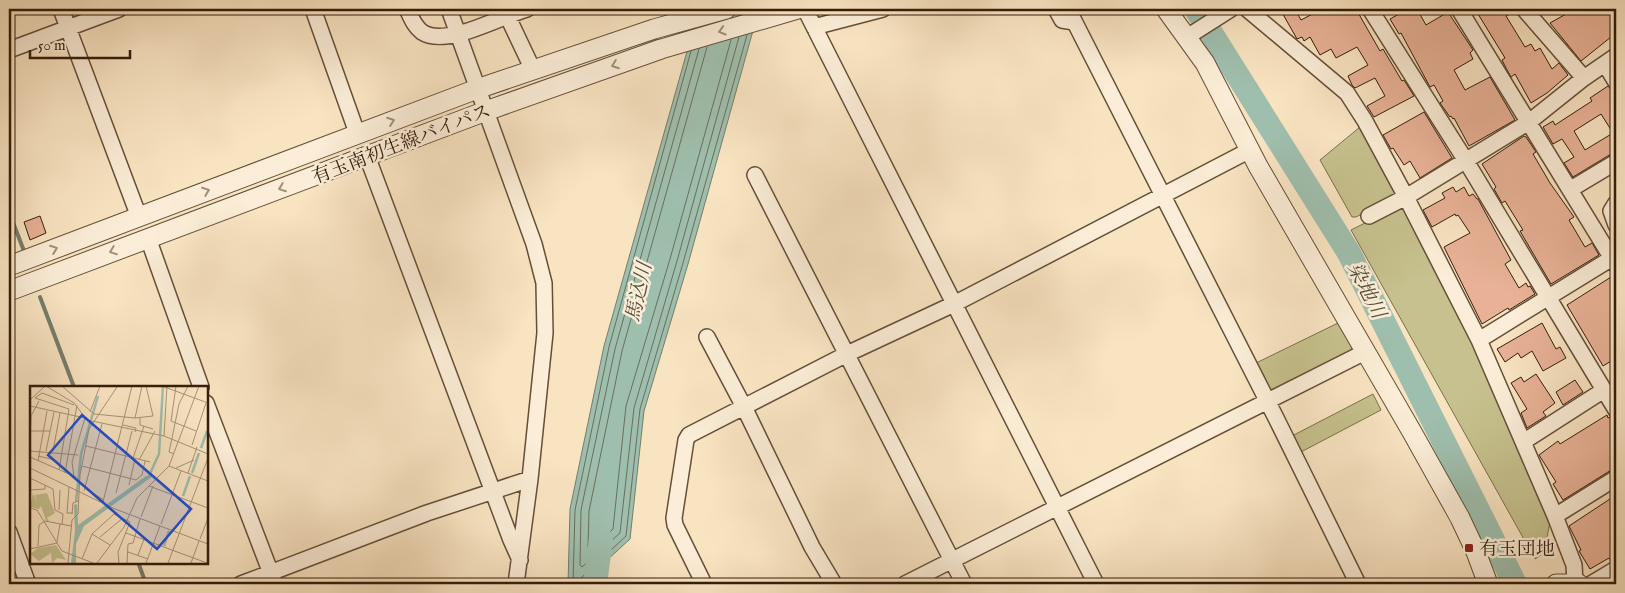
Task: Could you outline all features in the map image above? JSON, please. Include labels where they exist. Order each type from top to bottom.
[{"type":"street","points":[[61,9],[139,217]]},
{"type":"street","points":[[9,50],[119,9]]},
{"type":"street","points":[[313,9],[357,134]]},
{"type":"street","points":[[407,9],[413,22],[422,32],[435,37],[458,34],[510,12],[527,9]]},
{"type":"street","points":[[449,9],[534,244],[544,283],[545,333],[530,479],[516,584]]},
{"type":"street","name":"有玉南初生線バイパス","points":[[9,266],[477,89],[660,28],[726,9]]},
{"type":"street","points":[[805,9],[1096,584]]},
{"type":"street","points":[[814,27],[883,9]]},
{"type":"street","points":[[1056,9],[1062,20],[1071,15],[1358,584]]},
{"type":"street","points":[[1166,9],[1189,36],[1205,63],[1250,150],[1460,518],[1488,584]]},
{"type":"street","points":[[1189,36],[1231,9]]},
{"type":"street","points":[[1247,9],[1347,93],[1365,121],[1479,340],[1555,516],[1574,565],[1575,584],[1616,569]]},
{"type":"street","points":[[1370,9],[1466,161],[1616,410]]},
{"type":"street","points":[[1459,9],[1614,262],[1548,298],[1479,340]]},
{"type":"street","points":[[1526,9],[1584,78]]},
{"type":"street","name":"有玉南初生線バイパス","points":[[9,291],[486,111],[661,48],[792,11]]},
{"type":"street","points":[[510,12],[533,70]]},
{"type":"street","points":[[1368,216],[1406,197],[1529,122],[1584,78],[1611,60],[1616,82]]},
{"type":"street","points":[[704,584],[675,525],[674,518],[686,440],[689,435],[847,354],[954,304],[1250,150]]},
{"type":"street","points":[[367,156],[520,560]]},
{"type":"street","points":[[1571,189],[1616,162]]},
{"type":"street","points":[[755,175],[964,584]]},
{"type":"street","points":[[1616,203],[1611,211],[1616,225]]},
{"type":"street","points":[[148,238],[201,386]]},
{"type":"street","points":[[707,337],[744,407],[812,546],[834,584]]},
{"type":"street","points":[[905,584],[1365,352]]},
{"type":"street","points":[[1523,442],[1604,390]]},
{"type":"street","points":[[210,423],[273,579]]},
{"type":"street","points":[[1555,516],[1616,478]]},
{"type":"street","points":[[241,584],[273,579],[427,513],[530,479]]},
{"type":"street","points":[[9,532],[28,584]]},
{"type":"shaded area","points":[[1360,127],[1398,192],[1393,199],[1356,217],[1352,217],[1320,160]]},
{"type":"shaded area","points":[[1395,208],[1405,210],[1470,339],[1550,522],[1544,553],[1535,559],[1351,230]]},
{"type":"shaded area","points":[[1338,323],[1352,348],[1350,353],[1270,393],[1252,365]]},
{"type":"shaded area","points":[[1373,394],[1381,410],[1299,453],[1290,437]]},
{"type":"water","points":[[699,9],[759,9],[688,264],[644,411],[630,539],[581,584],[568,584],[570,509],[604,346]]},
{"type":"building","points":[[1280,9],[1295,9],[1301,20],[1322,9],[1356,9],[1380,51],[1383,49],[1402,81],[1404,80],[1414,96],[1374,117],[1367,106],[1385,96],[1375,78],[1355,88],[1352,85],[1348,76],[1368,65],[1357,47],[1336,58],[1331,49],[1320,55],[1310,37],[1304,41],[1302,37],[1297,39]]},
{"type":"building","points":[[1408,9],[1417,9],[1426,25],[1448,12],[1473,50],[1470,53],[1473,59],[1454,70],[1465,90],[1490,77],[1515,120],[1469,146],[1454,118],[1450,117],[1440,103],[1443,101],[1434,85],[1430,87],[1401,33],[1399,34],[1390,19]]},
{"type":"building","points":[[1475,9],[1515,9],[1515,11],[1506,16],[1525,47],[1531,44],[1535,51],[1540,48],[1552,69],[1559,63],[1568,75],[1547,93],[1531,103],[1515,74],[1511,77],[1502,60],[1505,58]]},
{"type":"building","points":[[1575,9],[1616,9],[1616,33],[1581,61],[1550,23]]},
{"type":"building","points":[[1608,86],[1616,95],[1616,151],[1573,177],[1564,163],[1574,157],[1562,139],[1553,144],[1543,127],[1553,121],[1555,125],[1592,101],[1590,98]],"holes":[[[1601,114],[1613,133],[1585,150],[1574,131]]]},
{"type":"building","points":[[1424,112],[1452,158],[1420,178],[1410,161],[1404,165],[1383,135]]},
{"type":"building","points":[[1524,136],[1536,152],[1533,154],[1550,183],[1574,217],[1569,220],[1585,247],[1592,243],[1599,255],[1551,284],[1520,231],[1523,230],[1505,201],[1502,203],[1494,189],[1496,187],[1482,164]]},
{"type":"building","points":[[1453,187],[1456,192],[1464,187],[1469,196],[1473,194],[1478,199],[1511,260],[1505,264],[1519,288],[1526,283],[1535,294],[1482,324],[1444,247],[1470,233],[1458,215],[1456,216],[1455,214],[1432,227],[1423,210],[1445,198],[1442,193]]},
{"type":"building","points":[[40,216],[46,233],[30,240],[24,222]]},
{"type":"building","points":[[1611,277],[1616,285],[1616,325],[1610,329],[1616,341],[1616,358],[1603,366],[1567,305]]},
{"type":"building","points":[[1542,323],[1556,349],[1560,347],[1566,358],[1543,371],[1532,351],[1521,358],[1518,353],[1505,362],[1497,349]]},
{"type":"building","points":[[1536,374],[1555,403],[1543,412],[1546,416],[1527,428],[1521,413],[1527,409],[1511,383],[1521,377],[1524,382]]},
{"type":"building","points":[[1575,380],[1583,392],[1563,405],[1556,392]]},
{"type":"building","points":[[1607,415],[1608,418],[1616,419],[1616,467],[1563,500],[1553,484],[1556,482],[1539,455],[1558,441],[1560,444]]},
{"type":"building","points":[[1616,495],[1616,560],[1611,561],[1609,558],[1590,569],[1579,551],[1581,550],[1569,526]]},
{"type":"waterway","name":"染地川","points":[[1196,9],[1349,253],[1515,584]]},
{"type":"waterway","points":[[9,212],[24,251]]},
{"type":"waterway","points":[[40,297],[74,386]]},
{"type":"waterway","name":"馬込川","points":[[595,584],[601,539]]},
{"type":"waterway","points":[[138,563],[146,584]]},
{"type":"place","name":"有玉団地","points":[[1469,548]]}]
